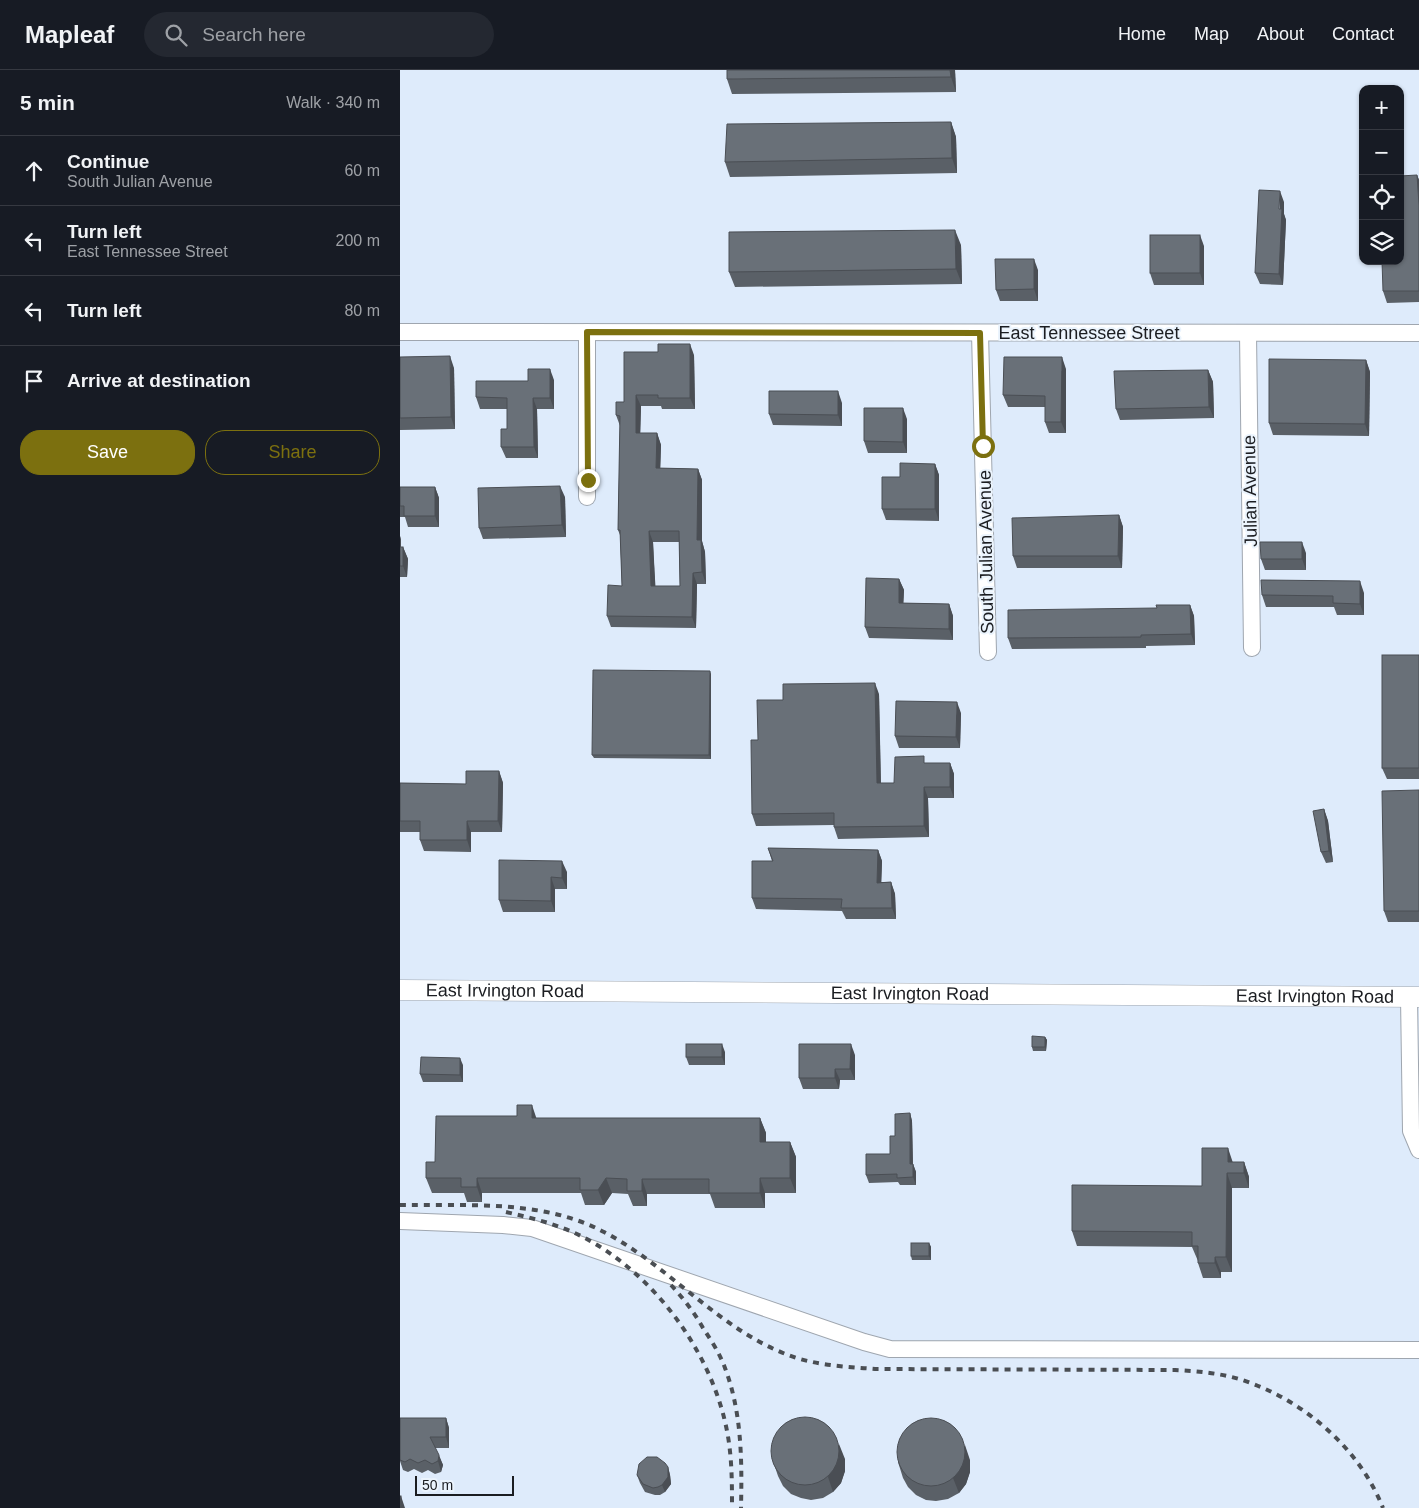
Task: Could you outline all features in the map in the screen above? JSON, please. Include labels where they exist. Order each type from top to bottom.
[{"type":"street","name":"East Tennessee Street","points":[[400,332],[1419,334]]},
{"type":"street","points":[[587,332],[587,497]]},
{"type":"street","name":"South Julian Avenue","points":[[980,333],[988,652]]},
{"type":"street","name":"Julian Avenue","points":[[1248,333],[1252,648]]},
{"type":"street","name":"East Irvington Road","points":[[400,990],[1414,997]]},
{"type":"street","points":[[1414,997],[1411,1131],[1419,1150]]},
{"type":"street","points":[[400,1221],[532,1228],[864,1342],[890,1349],[1419,1350]]},
{"type":"shaded area","points":[[400,70],[1419,70],[1419,1508],[400,1508]]},
{"type":"building","points":[[727,70],[950,70],[951,77],[727,79]]},
{"type":"building","points":[[951,122],[952,158],[725,162],[727,124]]},
{"type":"building","points":[[1417,175],[1419,291],[1383,291],[1382,265],[1404,265],[1404,176]]},
{"type":"building","points":[[1259,190],[1280,191],[1279,209],[1282,209],[1279,274],[1255,273]]},
{"type":"building","points":[[955,230],[956,269],[729,272],[729,232]]},
{"type":"building","points":[[1150,235],[1200,235],[1200,273],[1150,273]]},
{"type":"building","points":[[995,259],[1034,259],[1034,289],[996,290]]},
{"type":"building","points":[[658,344],[690,344],[690,398],[658,398],[658,395],[636,395],[636,433],[657,433],[656,468],[698,469],[697,540],[701,540],[702,572],[693,573],[692,617],[607,616],[608,585],[622,586],[620,530],[618,530],[620,416],[616,415],[616,402],[624,402],[624,352],[658,352]],"holes":[[[649,531],[679,531],[680,586],[651,586]]]},
{"type":"building","points":[[450,356],[451,417],[400,418],[400,357]]},
{"type":"building","points":[[1004,357],[1062,357],[1061,422],[1045,422],[1045,396],[1003,395]]},
{"type":"building","points":[[1269,359],[1366,360],[1365,424],[1269,423]]},
{"type":"building","points":[[528,369],[550,369],[550,398],[533,398],[534,447],[501,447],[501,429],[507,429],[507,398],[476,397],[476,381],[528,381]]},
{"type":"building","points":[[1208,370],[1209,407],[1116,409],[1114,371]]},
{"type":"building","points":[[769,391],[838,391],[838,415],[769,414]]},
{"type":"building","points":[[864,408],[903,408],[903,442],[864,441]]},
{"type":"building","points":[[900,463],[935,464],[935,509],[882,509],[882,477],[900,477]]},
{"type":"building","points":[[560,486],[562,525],[479,528],[478,488]]},
{"type":"building","points":[[400,487],[435,487],[435,516],[404,516],[404,506],[400,506]]},
{"type":"building","points":[[1119,515],[1118,556],[1013,556],[1012,518]]},
{"type":"building","points":[[1260,542],[1302,542],[1302,559],[1261,559]]},
{"type":"building","points":[[400,547],[403,547],[403,566],[400,566]]},
{"type":"building","points":[[866,578],[899,579],[899,603],[949,604],[949,629],[865,627]]},
{"type":"building","points":[[1261,580],[1360,581],[1360,604],[1333,603],[1333,596],[1262,595]]},
{"type":"building","points":[[1156,605],[1190,605],[1191,634],[1141,635],[1141,637],[1008,638],[1008,610],[1157,608]]},
{"type":"building","points":[[1382,655],[1419,655],[1419,768],[1382,768]]},
{"type":"building","points":[[593,670],[710,671],[709,755],[592,755]]},
{"type":"building","points":[[875,683],[877,783],[894,783],[895,757],[924,756],[924,763],[950,763],[950,787],[924,787],[924,826],[834,827],[834,813],[752,814],[751,740],[758,740],[757,700],[783,700],[783,684]]},
{"type":"building","points":[[896,701],[957,702],[956,737],[895,736]]},
{"type":"building","points":[[466,771],[499,771],[498,821],[467,821],[467,840],[420,840],[420,821],[400,821],[400,783],[466,784]]},
{"type":"building","points":[[1419,790],[1419,911],[1384,911],[1382,791]]},
{"type":"building","points":[[1324,809],[1329,851],[1321,852],[1313,811]]},
{"type":"building","points":[[768,848],[878,850],[877,883],[891,882],[892,908],[841,908],[842,899],[752,898],[752,861],[773,861]]},
{"type":"building","points":[[499,860],[562,861],[562,878],[551,877],[551,901],[499,900]]},
{"type":"building","points":[[1032,1036],[1045,1037],[1045,1047],[1032,1047]]},
{"type":"building","points":[[686,1044],[722,1044],[722,1057],[686,1057]]},
{"type":"building","points":[[799,1044],[851,1044],[850,1069],[835,1069],[835,1078],[799,1078]]},
{"type":"building","points":[[421,1057],[460,1058],[460,1075],[420,1074]]},
{"type":"building","points":[[517,1105],[532,1105],[532,1118],[760,1118],[760,1142],[790,1142],[790,1178],[760,1178],[760,1193],[709,1193],[709,1179],[642,1179],[642,1191],[627,1191],[627,1179],[606,1178],[598,1190],[580,1190],[580,1178],[477,1178],[477,1187],[461,1187],[461,1178],[426,1178],[426,1162],[435,1162],[436,1116],[517,1116]]},
{"type":"building","points":[[910,1113],[910,1164],[913,1164],[913,1177],[897,1178],[897,1174],[866,1175],[866,1154],[890,1154],[890,1136],[895,1136],[895,1114]]},
{"type":"building","points":[[1202,1148],[1228,1148],[1228,1162],[1244,1162],[1244,1173],[1227,1173],[1226,1257],[1215,1257],[1215,1263],[1198,1263],[1198,1246],[1192,1246],[1192,1232],[1072,1231],[1072,1185],[1202,1186]]},
{"type":"building","points":[[911,1243],[929,1243],[929,1256],[911,1256]]},
{"type":"building","points":[[805,1417],[818,1420],[829,1427],[836,1438],[839,1451],[836,1464],[829,1475],[818,1482],[805,1485],[792,1482],[781,1475],[774,1464],[771,1451],[774,1438],[781,1427],[792,1420]]},
{"type":"building","points":[[400,1418],[446,1418],[446,1437],[430,1437],[439,1455],[438,1461],[432,1464],[425,1460],[418,1463],[410,1459],[405,1462],[400,1460]]},
{"type":"building","points":[[931,1418],[944,1421],[955,1428],[962,1439],[965,1452],[962,1465],[955,1476],[944,1483],[931,1486],[918,1483],[907,1476],[900,1465],[897,1452],[900,1439],[907,1428],[918,1421]]},
{"type":"building","points":[[647,1457],[657,1457],[668,1467],[668,1477],[658,1487],[653,1488],[643,1484],[637,1475],[639,1464]]},
{"type":"railway","points":[[400,1205],[504,1206],[556,1214],[580,1221],[604,1232],[629,1247],[747,1335],[773,1348],[809,1361],[875,1369],[1175,1370],[1223,1375],[1239,1379],[1262,1387],[1284,1399],[1305,1412],[1325,1428],[1343,1445],[1359,1465],[1383,1508]]},
{"type":"railway","points":[[506,1212],[561,1227],[582,1236],[618,1259],[663,1302],[683,1328],[713,1383],[723,1413],[730,1451],[732,1508]]},
{"type":"railway","points":[[671,1285],[692,1311],[712,1342],[723,1363],[731,1385],[740,1437],[741,1508]]},
{"type":"route","points":[[588,480],[587,332],[980,333],[983,446]]}]
